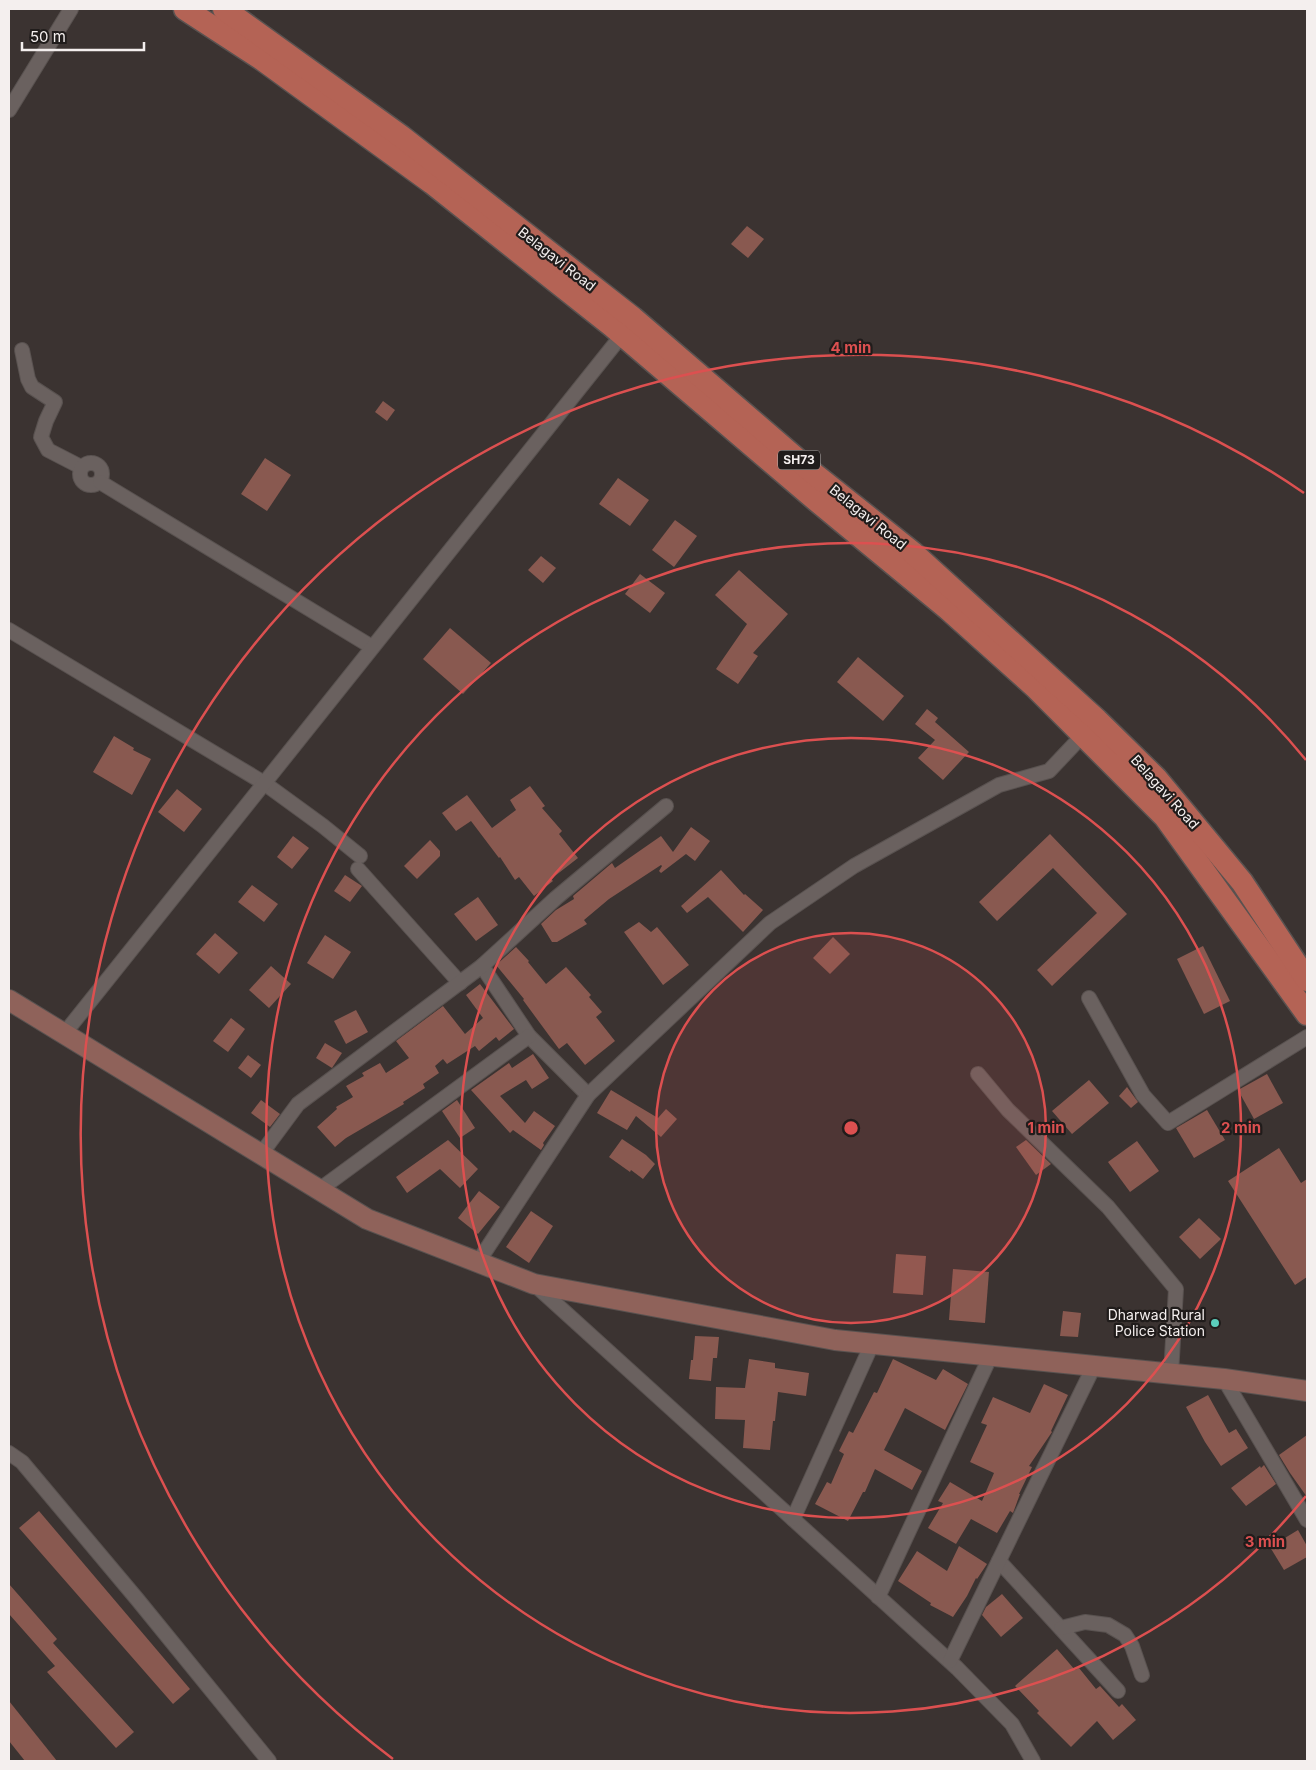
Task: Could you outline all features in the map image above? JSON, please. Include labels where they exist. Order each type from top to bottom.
[{"type":"main road","points":[[185,9],[263,60],[432,183],[622,335],[948,610],[1035,687],[1165,817],[1307,1014]]},
{"type":"main road","name":"Belagavi Road","points":[[224,9],[402,137],[633,318],[813,473],[912,552],[1097,720],[1156,778],[1242,882],[1307,980]]},
{"type":"main road","points":[[9,1000],[367,1219],[534,1284],[836,1340],[1224,1379],[1307,1391]]},
{"type":"street","points":[[9,110],[71,9]]},
{"type":"street","points":[[64,1034],[622,335]]},
{"type":"street","points":[[22,350],[28,379],[32,387],[55,402],[41,436],[48,450],[81,467],[79,474],[81,481],[86,485],[94,485],[100,482],[372,647]]},
{"type":"street","points":[[9,630],[264,783],[323,826],[359,862],[460,982]]},
{"type":"street","points":[[478,1262],[588,1095],[770,923],[854,866],[999,785],[1049,771],[1084,735]]},
{"type":"street","points":[[261,1154],[298,1104],[482,966],[556,898],[666,806]]},
{"type":"street","points":[[482,966],[529,1036],[588,1095]]},
{"type":"street","points":[[1089,998],[1143,1095],[1168,1123],[1307,1037]]},
{"type":"street","points":[[319,1190],[529,1036]]},
{"type":"street","points":[[978,1074],[1008,1110],[1108,1207],[1176,1289],[1171,1374]]},
{"type":"street","points":[[534,1284],[950,1661],[1012,1724],[1033,1761]]},
{"type":"street","points":[[793,1519],[872,1344]]},
{"type":"street","points":[[878,1596],[991,1355]]},
{"type":"street","points":[[950,1661],[1094,1366]]},
{"type":"street","points":[[1224,1379],[1307,1520]]},
{"type":"street","points":[[9,1453],[22,1462],[269,1761]]},
{"type":"street","points":[[999,1561],[1118,1691]]},
{"type":"street","points":[[1061,1628],[1084,1622],[1108,1625],[1125,1635],[1132,1646],[1142,1674]]},
{"type":"building","points":[[747,226],[764,239],[748,258],[731,244]]},
{"type":"building","points":[[383,401],[395,410],[387,421],[375,412]]},
{"type":"building","points":[[265,458],[291,475],[267,511],[241,494]]},
{"type":"building","points":[[618,478],[649,500],[630,526],[599,504]]},
{"type":"building","points":[[675,520],[697,536],[674,567],[652,550]]},
{"type":"building","points":[[541,556],[556,568],[543,583],[528,570]]},
{"type":"building","points":[[739,570],[788,614],[753,653],[758,656],[738,684],[716,669],[747,624],[715,595]]},
{"type":"building","points":[[640,574],[665,593],[650,613],[625,594]]},
{"type":"building","points":[[450,628],[491,663],[463,694],[423,659]]},
{"type":"building","points":[[858,657],[904,696],[883,721],[837,682]]},
{"type":"building","points":[[927,709],[938,718],[935,722],[969,752],[943,780],[918,758],[935,740],[915,724]]},
{"type":"building","points":[[114,736],[134,748],[133,750],[151,759],[132,795],[93,772]]},
{"type":"building","points":[[530,786],[545,806],[542,808],[562,831],[559,834],[578,858],[551,879],[553,881],[534,896],[519,877],[515,880],[500,857],[471,821],[456,831],[442,813],[467,795],[492,828],[516,810],[510,800]]},
{"type":"building","points":[[177,789],[202,809],[184,832],[158,812]]},
{"type":"building","points":[[691,827],[710,841],[695,861],[686,854],[661,873],[659,871],[661,865],[609,899],[584,920],[587,924],[557,942],[552,942],[541,924],[556,910],[574,899],[573,896],[612,863],[615,868],[661,836],[673,852]]},
{"type":"building","points":[[1050,834],[1127,914],[1052,986],[1037,970],[1097,913],[1053,868],[997,921],[979,902]]},
{"type":"building","points":[[293,836],[309,848],[292,869],[277,857]]},
{"type":"building","points":[[430,840],[440,851],[440,856],[417,879],[404,866]]},
{"type":"building","points":[[721,870],[744,895],[763,910],[743,932],[708,897],[687,913],[681,906]]},
{"type":"building","points":[[345,875],[362,886],[350,902],[334,891]]},
{"type":"building","points":[[252,885],[278,904],[264,922],[238,902]]},
{"type":"building","points":[[478,897],[498,925],[476,941],[454,914]]},
{"type":"building","points":[[639,922],[651,932],[657,927],[689,965],[663,985],[624,932]]},
{"type":"building","points":[[215,933],[238,953],[219,974],[196,954]]},
{"type":"building","points":[[325,935],[351,952],[333,979],[307,963]]},
{"type":"building","points":[[833,937],[850,954],[830,974],[813,958]]},
{"type":"building","points":[[1203,946],[1230,1001],[1204,1014],[1177,959]]},
{"type":"building","points":[[516,947],[546,984],[566,967],[591,995],[589,997],[602,1012],[596,1017],[615,1041],[585,1065],[567,1043],[559,1049],[524,999],[496,965]]},
{"type":"building","points":[[271,966],[291,984],[269,1008],[249,990]]},
{"type":"building","points":[[480,984],[514,1029],[499,1041],[496,1037],[479,1051],[475,1046],[447,1064],[443,1059],[435,1066],[439,1073],[423,1084],[425,1088],[403,1102],[404,1104],[346,1138],[335,1147],[317,1127],[337,1109],[336,1107],[353,1097],[346,1086],[364,1076],[362,1073],[380,1063],[386,1073],[409,1058],[396,1041],[443,1006],[465,1034],[483,1018],[466,995]]},
{"type":"building","points":[[356,1010],[368,1032],[346,1044],[334,1021]]},
{"type":"building","points":[[231,1018],[245,1029],[228,1052],[213,1041]]},
{"type":"building","points":[[325,1043],[342,1053],[332,1068],[316,1058]]},
{"type":"building","points":[[533,1054],[549,1078],[532,1089],[526,1080],[500,1096],[525,1123],[534,1111],[555,1126],[543,1143],[544,1145],[541,1150],[513,1130],[510,1133],[471,1090],[509,1063],[512,1068]]},
{"type":"building","points":[[248,1055],[261,1065],[251,1078],[238,1068]]},
{"type":"building","points":[[1267,1074],[1283,1103],[1254,1119],[1238,1090]]},
{"type":"building","points":[[1089,1080],[1109,1103],[1072,1134],[1052,1111]]},
{"type":"building","points":[[1127,1087],[1138,1102],[1131,1108],[1119,1096]]},
{"type":"building","points":[[611,1090],[658,1118],[666,1109],[677,1119],[661,1137],[636,1116],[627,1130],[597,1113]]},
{"type":"building","points":[[261,1100],[280,1114],[270,1127],[251,1113]]},
{"type":"building","points":[[457,1100],[475,1128],[460,1138],[442,1111]]},
{"type":"building","points":[[1207,1110],[1225,1140],[1194,1158],[1176,1128]]},
{"type":"building","points":[[622,1139],[646,1155],[655,1164],[643,1179],[609,1157]]},
{"type":"building","points":[[448,1140],[478,1169],[460,1188],[440,1169],[407,1193],[396,1177]]},
{"type":"building","points":[[1026,1140],[1051,1164],[1036,1175],[1016,1147]]},
{"type":"building","points":[[1137,1141],[1159,1171],[1130,1192],[1108,1162]]},
{"type":"building","points":[[1279,1148],[1301,1183],[1307,1179],[1307,1277],[1295,1285],[1228,1181]]},
{"type":"building","points":[[479,1191],[500,1207],[478,1234],[458,1218]]},
{"type":"building","points":[[531,1211],[553,1226],[529,1263],[506,1247]]},
{"type":"building","points":[[1199,1218],[1221,1239],[1200,1259],[1179,1237]]},
{"type":"building","points":[[896,1254],[926,1256],[923,1295],[893,1293]]},
{"type":"building","points":[[953,1269],[989,1272],[985,1323],[949,1320]]},
{"type":"building","points":[[1063,1311],[1081,1313],[1078,1337],[1060,1336]]},
{"type":"building","points":[[695,1336],[719,1337],[717,1358],[713,1358],[711,1381],[689,1379]]},
{"type":"building","points":[[749,1359],[775,1363],[775,1368],[809,1373],[806,1396],[778,1392],[770,1450],[743,1448],[745,1420],[715,1419],[716,1387],[745,1388]]},
{"type":"building","points":[[893,1359],[936,1380],[943,1369],[968,1384],[945,1430],[905,1408],[884,1450],[922,1471],[912,1490],[875,1469],[865,1492],[863,1492],[848,1521],[815,1504],[827,1482],[831,1484],[844,1454],[839,1451],[849,1431],[853,1433],[874,1392],[877,1393]]},
{"type":"building","points":[[1044,1384],[1068,1395],[1052,1432],[1029,1466],[1032,1467],[1019,1494],[1013,1513],[1010,1511],[997,1533],[971,1519],[956,1544],[928,1528],[943,1503],[938,1501],[950,1482],[982,1501],[994,1473],[970,1462],[987,1425],[981,1423],[993,1397],[1030,1413]]},
{"type":"building","points":[[1208,1395],[1229,1433],[1236,1429],[1248,1448],[1221,1466],[1205,1442],[1186,1407]]},
{"type":"building","points":[[1307,1435],[1307,1497],[1279,1455]]},
{"type":"building","points":[[1264,1465],[1276,1484],[1246,1506],[1231,1488]]},
{"type":"building","points":[[39,1511],[190,1689],[173,1704],[19,1528]]},
{"type":"building","points":[[1298,1530],[1307,1546],[1307,1557],[1284,1570],[1270,1547]]},
{"type":"building","points":[[959,1546],[987,1564],[976,1578],[953,1617],[930,1605],[931,1603],[898,1581],[917,1551],[947,1571]]},
{"type":"building","points":[[9,1584],[57,1639],[53,1643],[134,1732],[116,1748],[47,1672],[55,1666],[9,1614]]},
{"type":"building","points":[[1002,1594],[1023,1618],[1001,1637],[982,1615],[986,1607]]},
{"type":"building","points":[[1057,1649],[1075,1670],[1079,1668],[1096,1689],[1100,1686],[1119,1707],[1122,1704],[1136,1720],[1113,1740],[1097,1721],[1071,1747],[1037,1713],[1039,1711],[1015,1686]]},
{"type":"building","points":[[9,1701],[57,1761],[25,1761],[9,1741]]},
{"type":"place","name":"Dharwad Rural Police Station","points":[[1215,1323]]}]
